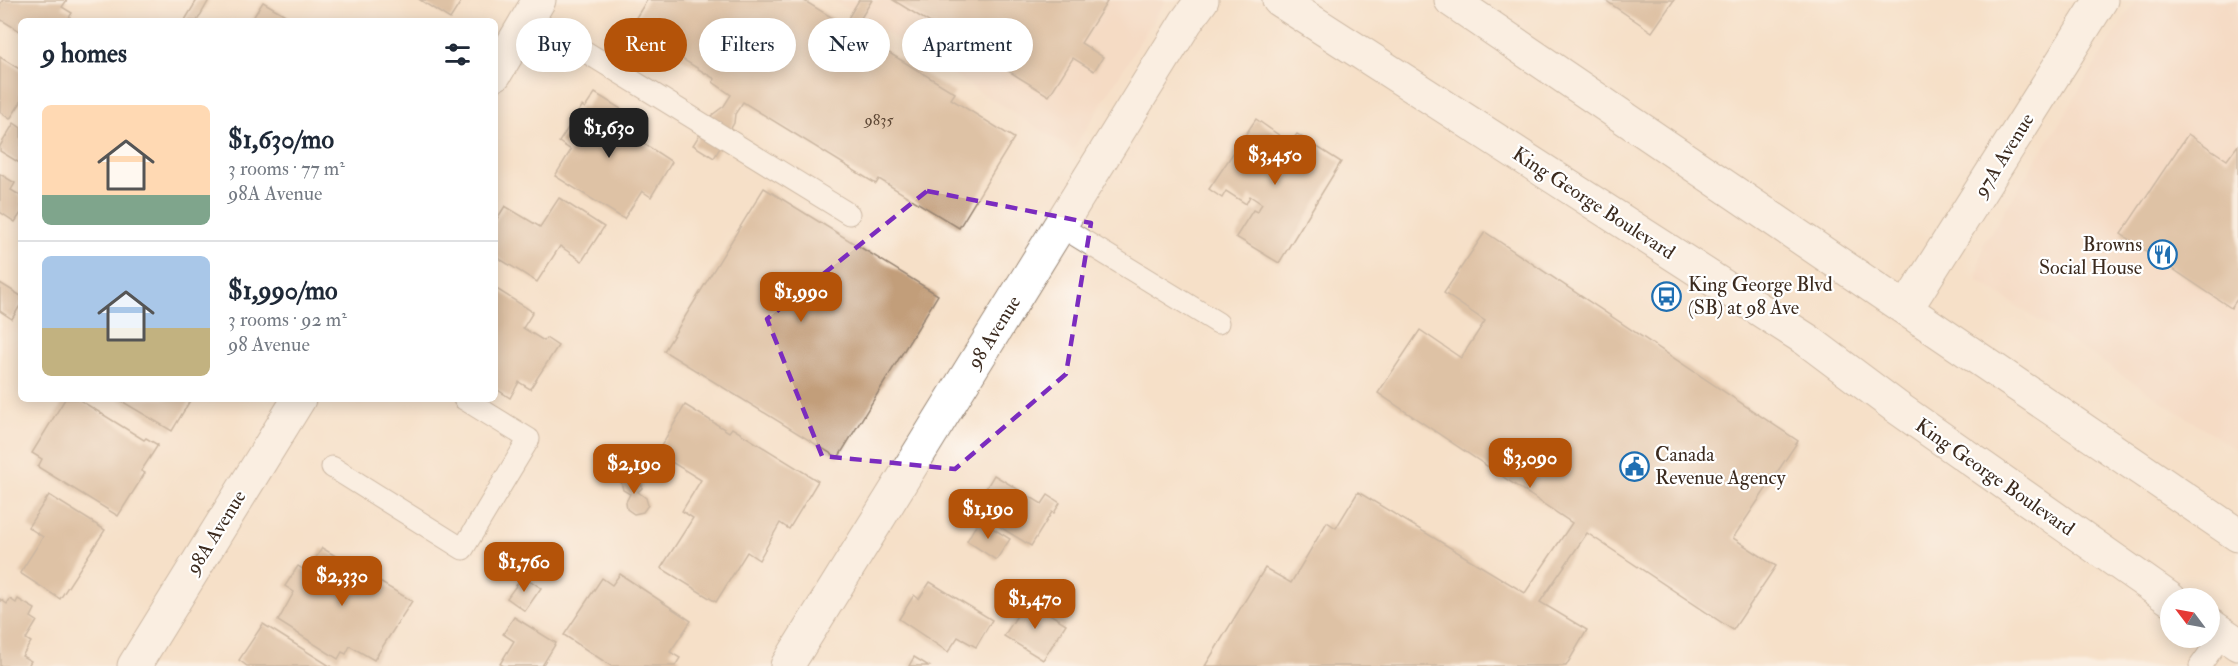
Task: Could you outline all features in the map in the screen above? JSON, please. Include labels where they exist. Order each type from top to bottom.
[{"type":"main road","name":"98 Avenue","points":[[787,666],[1186,22],[1202,0]]},
{"type":"main road","name":"King George Boulevard","points":[[1279,0],[1807,340],[1895,406],[2160,591]]},
{"type":"main road","points":[[1451,0],[2238,535]]},
{"type":"main road","name":"97A Avenue","points":[[1906,309],[2101,0]]},
{"type":"main road","points":[[498,69],[534,9]]},
{"type":"main road","name":"98A Avenue","points":[[134,666],[297,402]]},
{"type":"lane","points":[[534,9],[849,214]]},
{"type":"lane","points":[[1060,226],[1218,323]]},
{"type":"lane","points":[[332,468],[463,549],[529,440],[469,402]]},
{"type":"lane","points":[[2200,666],[2223,634]]},
{"type":"highlighted area","points":[[927,191],[1091,223],[1066,374],[955,469],[822,456],[767,319]]},
{"type":"shaded area","points":[[833,0],[1166,0],[1073,150],[948,72],[1033,72],[1033,18],[902,18],[902,43],[890,36],[890,18],[862,18]]},
{"type":"shaded area","points":[[2136,0],[2238,0],[2238,451],[1977,280],[1984,243]]},
{"type":"building","points":[[3,0],[67,0],[62,7],[72,13],[69,18],[18,18],[18,30],[0,19],[0,4]]},
{"type":"building","points":[[197,0],[209,0],[199,18],[186,18]]},
{"type":"building","points":[[420,0],[462,0],[448,18]]},
{"type":"building","points":[[647,0],[803,0],[833,18],[808,18],[808,72],[890,72],[890,53],[902,61],[902,72],[920,72],[955,93],[951,99],[1014,138],[959,228],[879,179],[876,184],[743,102],[714,158],[693,145],[712,115],[724,106],[731,95],[713,82],[715,79],[704,72],[796,72],[796,18],[699,18],[699,69],[687,62],[687,18],[636,18]]},
{"type":"building","points":[[859,0],[872,0],[861,18],[848,18]]},
{"type":"building","points":[[893,0],[1103,0],[1107,2],[1081,43],[1103,57],[1094,71],[1073,58],[1049,96],[1010,72],[1033,72],[1033,18],[922,18]]},
{"type":"building","points":[[1605,0],[1674,0],[1652,32]]},
{"type":"building","points":[[263,2],[287,16],[286,18],[253,18]]},
{"type":"building","points":[[0,57],[18,68],[18,107],[10,119],[0,112]]},
{"type":"building","points":[[595,93],[629,114],[620,128],[672,162],[651,197],[642,191],[624,219],[555,176],[571,150],[559,142],[582,106],[585,108]]},
{"type":"building","points":[[1256,119],[1290,143],[1297,134],[1341,162],[1279,263],[1236,237],[1253,210],[1257,212],[1262,204],[1250,196],[1246,204],[1226,191],[1222,198],[1209,189]]},
{"type":"building","points":[[14,123],[18,126],[18,162],[0,151],[0,146]]},
{"type":"building","points":[[2188,134],[2227,160],[2238,145],[2238,298],[2231,308],[2121,234]]},
{"type":"building","points":[[0,174],[15,183],[11,190],[18,194],[18,218],[15,222],[0,212]]},
{"type":"building","points":[[764,188],[938,295],[838,458],[664,351]]},
{"type":"building","points":[[559,198],[604,227],[582,261],[560,246],[537,282],[498,258],[498,217],[505,206],[540,227]]},
{"type":"building","name":"Canada Revenue Agency","points":[[1485,232],[1798,441],[1733,538],[1776,566],[1733,630],[1587,533],[1540,602],[1587,630],[1566,666],[1205,666],[1265,568],[1291,583],[1327,522],[1336,528],[1358,492],[1525,593],[1572,523],[1378,393],[1420,330],[1461,358],[1485,321],[1444,293]]},
{"type":"building","points":[[0,283],[18,294],[18,309],[12,319],[0,311]]},
{"type":"building","points":[[498,290],[533,312],[523,328],[544,341],[546,338],[558,346],[530,389],[519,382],[510,398],[498,390]]},
{"type":"building","points":[[63,402],[83,402],[144,440],[146,438],[158,445],[141,471],[145,473],[118,516],[38,467],[42,459],[32,453]]},
{"type":"building","points":[[123,402],[189,402],[172,431]]},
{"type":"building","points":[[685,405],[729,432],[732,428],[818,481],[789,529],[780,523],[759,560],[747,552],[716,602],[661,568],[693,518],[682,511],[701,480],[657,453]]},
{"type":"building","points":[[630,474],[640,478],[642,488],[638,492],[646,498],[648,505],[643,512],[634,514],[627,509],[626,502],[630,494],[623,490],[621,481]]},
{"type":"building","points":[[994,475],[1042,504],[1048,495],[1060,503],[1031,546],[973,510]]},
{"type":"building","points":[[49,495],[105,530],[60,599],[20,573],[43,537],[28,527]]},
{"type":"building","points":[[979,520],[1010,539],[996,560],[967,541]]},
{"type":"building","points":[[322,548],[412,601],[374,660],[350,646],[346,654],[342,652],[338,659],[278,621],[294,592],[285,586],[298,566],[307,572]]},
{"type":"building","points":[[620,574],[691,621],[670,652],[680,658],[675,666],[611,666],[564,635],[602,578],[612,585]]},
{"type":"building","points":[[523,576],[541,588],[525,611],[507,598]]},
{"type":"building","points":[[930,582],[992,620],[976,647],[958,637],[948,652],[899,619],[914,595],[919,599]]},
{"type":"building","points":[[0,599],[7,604],[10,599],[16,603],[18,599],[35,609],[31,617],[37,621],[26,639],[31,642],[22,656],[31,661],[28,666],[0,666]]},
{"type":"building","points":[[1027,600],[1066,624],[1043,660],[1004,636]]},
{"type":"building","points":[[514,617],[556,643],[542,666],[504,666],[500,664],[514,641],[503,634]]},
{"type":"building","points":[[263,624],[330,666],[247,666],[239,660]]},
{"type":"building","points":[[914,657],[929,666],[909,666]]},
{"type":"place","name":"Browns Social House","points":[[2163,255]]},
{"type":"place","name":"King George Blvd (SB) at 98 Ave","points":[[1667,296]]},
{"type":"place","name":"Canada Revenue Agency","points":[[1634,466]]}]
